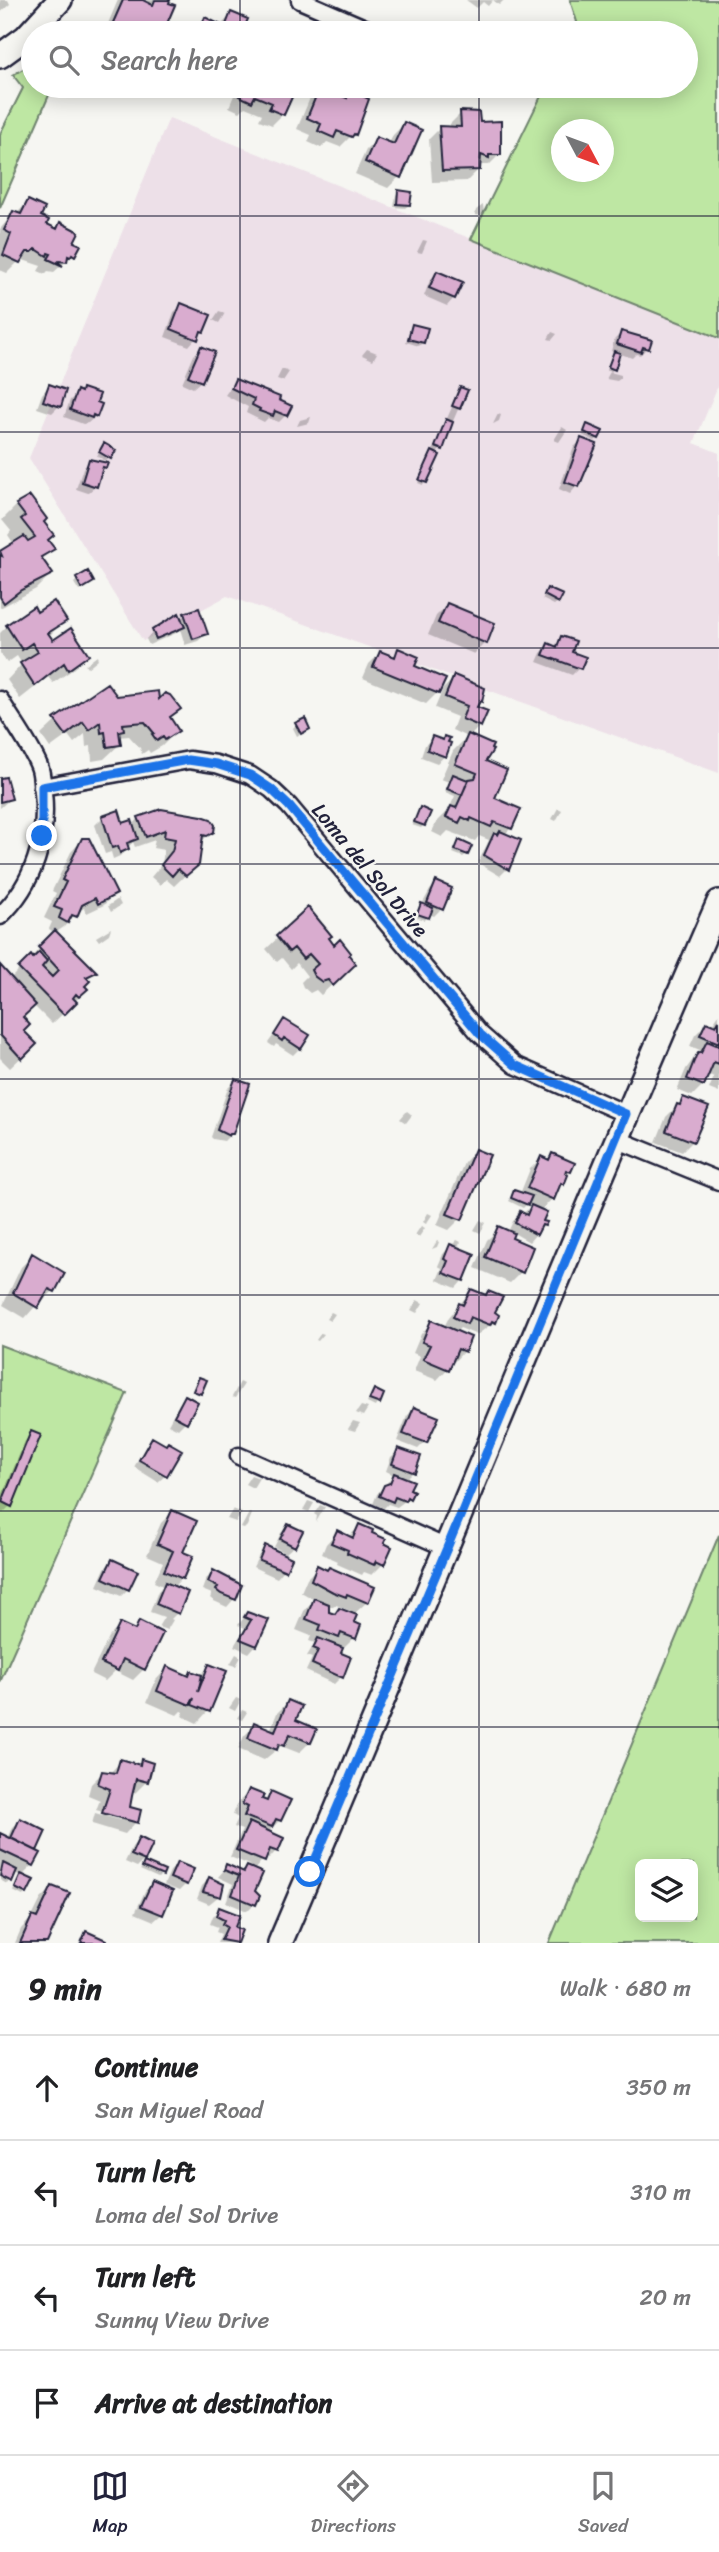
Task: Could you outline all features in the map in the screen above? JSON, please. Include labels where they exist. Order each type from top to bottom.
[{"type":"street","points":[[41,21],[60,0]]},
{"type":"street","points":[[300,0],[348,21]]},
{"type":"street","points":[[0,56],[21,41]]},
{"type":"street","points":[[0,700],[39,766],[44,819],[39,851],[20,894],[0,916]]},
{"type":"street","name":"Loma del Sol Drive","points":[[42,787],[188,760],[216,764],[250,775],[271,789],[289,806],[480,1034],[515,1065],[626,1114]]},
{"type":"street","points":[[280,1943],[626,1114],[719,902]]},
{"type":"street","points":[[616,1139],[719,1181]]},
{"type":"street","points":[[239,1456],[447,1548]]},
{"type":"shaded area","points":[[169,118],[719,338],[719,383],[694,443],[719,453],[719,773],[227,596],[143,641],[29,458]]},
{"type":"green space","points":[[570,0],[719,0],[719,338],[471,239],[540,98],[698,98],[698,21],[577,21]]},
{"type":"green space","points":[[21,70],[21,85],[13,75]]},
{"type":"green space","points":[[21,92],[21,98],[48,98],[0,208],[0,134]]},
{"type":"green space","points":[[0,1345],[127,1393],[0,1682]]},
{"type":"green space","points":[[719,1535],[719,1943],[549,1943]]},
{"type":"building","points":[[123,0],[143,0],[153,5],[155,0],[170,0],[169,3],[175,5],[168,21],[114,21]]},
{"type":"building","points":[[231,12],[248,19],[247,21],[227,21]]},
{"type":"building","points":[[260,98],[292,98],[284,115],[269,109],[272,103]]},
{"type":"building","points":[[315,98],[369,99],[356,135],[352,137],[337,131],[334,138],[318,131],[321,124],[307,118]]},
{"type":"building","points":[[460,111],[479,112],[480,122],[501,121],[501,155],[489,155],[489,158],[481,155],[480,170],[442,171],[439,126],[461,127]]},
{"type":"building","points":[[404,122],[422,130],[401,178],[365,162],[376,137],[394,144]]},
{"type":"building","points":[[398,190],[412,192],[410,205],[397,204]]},
{"type":"building","points":[[28,200],[45,208],[41,216],[49,220],[47,224],[57,229],[60,222],[79,232],[74,242],[81,245],[75,256],[68,256],[67,262],[58,262],[63,266],[48,259],[51,254],[48,253],[47,256],[36,249],[27,252],[20,263],[3,255],[11,234],[4,230],[13,211],[21,214]]},
{"type":"building","points":[[437,271],[463,282],[455,299],[429,288]]},
{"type":"building","points":[[181,303],[211,315],[198,340],[171,329]]},
{"type":"building","points":[[412,324],[428,328],[424,343],[408,339]]},
{"type":"building","points":[[621,331],[652,340],[649,349],[643,347],[641,352],[617,344]]},
{"type":"building","points":[[201,346],[215,352],[202,382],[188,376]]},
{"type":"building","points":[[614,351],[620,353],[615,370],[608,367]]},
{"type":"building","points":[[235,379],[280,397],[279,400],[292,406],[287,416],[275,411],[273,416],[259,411],[260,409],[252,405],[254,399],[231,388]]},
{"type":"building","points":[[49,384],[66,390],[61,407],[43,401]]},
{"type":"building","points":[[460,387],[468,390],[460,409],[452,406]]},
{"type":"building","points":[[82,388],[100,394],[97,402],[102,404],[97,417],[93,415],[92,418],[70,410],[77,390],[81,392]]},
{"type":"building","points":[[446,419],[453,422],[443,450],[435,447]]},
{"type":"building","points":[[587,424],[603,431],[599,439],[584,432]]},
{"type":"building","points":[[581,438],[597,444],[579,487],[565,482]]},
{"type":"building","points":[[104,443],[116,450],[111,459],[99,452]]},
{"type":"building","points":[[432,451],[440,455],[427,483],[419,480]]},
{"type":"building","points":[[89,459],[108,463],[106,468],[103,467],[97,487],[82,482]]},
{"type":"building","points":[[30,496],[47,519],[44,522],[54,535],[48,540],[55,549],[41,557],[53,574],[21,590],[4,603],[0,597],[0,551],[24,536],[28,541],[35,537],[21,519],[25,516],[16,504]]},
{"type":"building","points":[[88,571],[94,582],[82,589],[76,578]]},
{"type":"building","points":[[547,588],[563,595],[559,603],[544,595]]},
{"type":"building","points":[[54,601],[67,621],[48,633],[53,640],[71,628],[89,655],[68,670],[64,663],[35,686],[20,663],[38,652],[32,643],[22,650],[6,625],[34,606],[37,612]]},
{"type":"building","points":[[447,603],[495,623],[487,644],[438,623]]},
{"type":"building","points":[[199,608],[208,634],[193,639],[184,613]]},
{"type":"building","points":[[179,613],[185,627],[156,639],[152,630]]},
{"type":"building","points":[[561,636],[576,641],[572,652],[586,657],[581,669],[543,655],[548,643],[557,647]]},
{"type":"building","points":[[398,648],[419,657],[415,666],[446,679],[439,694],[373,667],[380,651],[395,657]]},
{"type":"building","points":[[454,675],[485,688],[482,702],[480,701],[477,707],[488,711],[481,727],[462,719],[467,706],[445,697]]},
{"type":"building","points":[[107,683],[117,696],[158,691],[159,699],[165,693],[170,695],[181,709],[170,717],[179,731],[165,740],[163,737],[157,741],[145,722],[123,724],[124,730],[119,731],[121,745],[107,747],[105,732],[101,733],[100,722],[89,730],[83,722],[66,735],[54,719]]},
{"type":"building","points":[[305,718],[310,729],[301,734],[295,723]]},
{"type":"building","points":[[468,734],[493,745],[486,761],[507,770],[495,798],[521,809],[512,829],[494,822],[491,827],[471,818],[470,821],[462,817],[459,823],[446,817],[451,806],[456,808],[469,779],[475,778],[477,773],[455,764]]},
{"type":"building","points":[[432,736],[443,740],[444,736],[450,738],[446,757],[427,750]]},
{"type":"building","points":[[453,774],[468,780],[462,795],[447,789]]},
{"type":"building","points":[[6,777],[12,799],[0,802],[0,778]]},
{"type":"building","points":[[420,807],[431,812],[425,826],[414,822]]},
{"type":"building","points":[[161,809],[202,816],[211,819],[215,825],[214,832],[203,835],[199,865],[186,876],[178,869],[172,876],[161,865],[172,851],[175,839],[164,837],[165,830],[146,837],[138,817]]},
{"type":"building","points":[[119,810],[123,823],[132,820],[138,839],[127,843],[129,849],[120,853],[118,846],[112,848],[102,816]]},
{"type":"building","points":[[500,831],[521,840],[509,870],[484,855],[494,833],[498,835]]},
{"type":"building","points":[[82,838],[89,838],[117,894],[98,904],[95,898],[82,905],[77,917],[72,915],[68,923],[59,918],[62,910],[54,907],[66,882],[62,880]]},
{"type":"building","points":[[459,840],[472,846],[468,855],[455,850]]},
{"type":"building","points":[[436,881],[452,888],[443,910],[427,903]]},
{"type":"building","points":[[421,903],[433,908],[429,918],[417,914]]},
{"type":"building","points":[[308,907],[332,936],[329,938],[334,945],[340,939],[356,964],[333,986],[328,980],[322,982],[314,976],[311,970],[318,964],[309,954],[303,959],[294,948],[289,952],[276,936]]},
{"type":"building","points":[[55,930],[97,972],[86,977],[90,981],[85,986],[88,989],[79,997],[76,994],[73,998],[77,1002],[64,1015],[18,968],[31,955],[33,958],[39,952],[47,961],[42,967],[52,977],[59,970],[38,947]]},
{"type":"building","points":[[0,965],[36,1005],[23,1017],[30,1025],[24,1031],[37,1044],[22,1059],[0,1035]]},
{"type":"building","points":[[284,1019],[310,1035],[301,1049],[274,1035]]},
{"type":"building","points":[[719,1020],[719,1043],[700,1035],[706,1022],[716,1026]]},
{"type":"building","points":[[707,1041],[719,1046],[719,1064],[714,1062],[704,1086],[687,1079],[696,1056],[701,1053]]},
{"type":"building","points":[[235,1079],[250,1084],[233,1134],[229,1136],[217,1130]]},
{"type":"building","points":[[683,1097],[709,1107],[694,1142],[666,1131],[677,1104],[680,1105]]},
{"type":"building","points":[[475,1149],[490,1155],[462,1220],[447,1214]]},
{"type":"building","points":[[552,1153],[575,1163],[571,1172],[566,1170],[568,1175],[564,1185],[561,1183],[554,1200],[527,1188],[541,1156],[549,1160]]},
{"type":"building","points":[[514,1190],[532,1196],[528,1205],[511,1198]]},
{"type":"building","points":[[531,1205],[547,1212],[543,1221],[547,1222],[545,1226],[542,1225],[537,1235],[515,1223],[520,1211],[527,1215]]},
{"type":"building","points":[[498,1226],[514,1233],[512,1238],[533,1247],[523,1273],[485,1257]]},
{"type":"building","points":[[450,1244],[475,1254],[464,1281],[443,1273],[448,1261],[444,1259]]},
{"type":"building","points":[[32,1253],[65,1273],[55,1292],[49,1289],[38,1308],[13,1293]]},
{"type":"building","points":[[471,1289],[486,1295],[488,1291],[503,1297],[495,1312],[499,1315],[496,1323],[492,1321],[490,1325],[470,1317],[467,1324],[453,1317],[459,1303],[463,1305]]},
{"type":"building","points":[[431,1320],[471,1337],[465,1352],[458,1349],[449,1370],[423,1359],[430,1345],[422,1342]]},
{"type":"building","points":[[199,1377],[207,1380],[201,1394],[193,1391]]},
{"type":"building","points":[[374,1389],[384,1394],[380,1404],[369,1400]]},
{"type":"building","points":[[185,1395],[198,1402],[187,1423],[174,1416]]},
{"type":"building","points":[[414,1407],[439,1417],[427,1443],[403,1434]]},
{"type":"building","points":[[31,1431],[41,1435],[12,1507],[2,1502]]},
{"type":"building","points":[[152,1437],[182,1450],[167,1476],[139,1460]]},
{"type":"building","points":[[398,1448],[421,1456],[415,1473],[392,1464]]},
{"type":"building","points":[[394,1473],[414,1481],[410,1489],[414,1491],[410,1499],[407,1497],[405,1501],[395,1497],[393,1502],[379,1496],[384,1485],[390,1483]]},
{"type":"building","points":[[172,1510],[197,1521],[183,1552],[193,1556],[183,1579],[164,1571],[173,1551],[157,1544]]},
{"type":"building","points":[[288,1524],[303,1531],[295,1547],[280,1539]]},
{"type":"building","points":[[359,1524],[386,1539],[384,1543],[392,1547],[384,1565],[376,1561],[374,1565],[331,1543],[337,1530],[353,1538]]},
{"type":"building","points":[[265,1545],[292,1558],[286,1571],[259,1560]]},
{"type":"building","points":[[112,1559],[138,1571],[129,1590],[103,1578]]},
{"type":"building","points":[[317,1565],[327,1570],[329,1567],[375,1587],[368,1603],[347,1594],[346,1597],[333,1592],[311,1580]]},
{"type":"building","points":[[213,1570],[242,1585],[236,1600],[221,1594],[216,1590],[218,1587],[208,1582]]},
{"type":"building","points":[[165,1582],[188,1592],[179,1614],[156,1604]]},
{"type":"building","points":[[314,1598],[329,1604],[329,1612],[335,1614],[339,1608],[357,1615],[354,1622],[361,1625],[356,1639],[341,1633],[339,1638],[319,1630],[321,1625],[306,1619]]},
{"type":"building","points":[[247,1612],[269,1620],[257,1646],[240,1639],[251,1620],[244,1617]]},
{"type":"building","points":[[139,1621],[163,1633],[145,1670],[123,1659],[118,1671],[101,1663],[120,1623],[135,1630]]},
{"type":"building","points":[[318,1638],[343,1648],[341,1653],[351,1657],[343,1678],[312,1664],[318,1650],[313,1648]]},
{"type":"building","points":[[209,1664],[227,1671],[210,1712],[192,1705],[194,1698],[190,1705],[157,1691],[167,1666],[189,1676],[191,1671],[202,1675],[198,1692]]},
{"type":"building","points":[[288,1700],[302,1706],[296,1720],[317,1729],[311,1743],[290,1734],[284,1746],[279,1744],[277,1750],[248,1738],[254,1722],[275,1731]]},
{"type":"building","points":[[120,1759],[140,1765],[141,1759],[153,1763],[148,1782],[136,1779],[130,1807],[141,1810],[138,1823],[102,1813],[110,1789],[98,1784],[102,1771],[116,1773]]},
{"type":"building","points":[[249,1789],[264,1795],[262,1799],[267,1801],[271,1791],[291,1800],[281,1821],[276,1819],[272,1827],[244,1816],[248,1807],[242,1804]]},
{"type":"building","points":[[20,1818],[46,1831],[37,1851],[11,1838]]},
{"type":"building","points":[[249,1822],[284,1838],[278,1852],[270,1849],[265,1862],[236,1850]]},
{"type":"building","points":[[0,1833],[41,1853],[34,1866],[0,1850]]},
{"type":"building","points":[[139,1837],[153,1844],[145,1861],[131,1855]]},
{"type":"building","points":[[144,1862],[165,1871],[163,1876],[142,1867]]},
{"type":"building","points":[[177,1862],[194,1869],[187,1885],[170,1878]]},
{"type":"building","points":[[3,1863],[17,1870],[12,1882],[0,1876]]},
{"type":"building","points":[[226,1864],[244,1872],[247,1866],[263,1873],[255,1891],[260,1896],[256,1905],[232,1895],[239,1876],[224,1870]]},
{"type":"building","points":[[21,1874],[34,1880],[27,1894],[15,1888]]},
{"type":"building","points":[[209,1877],[224,1884],[221,1897],[203,1892]]},
{"type":"building","points":[[152,1882],[173,1891],[163,1915],[141,1906]]},
{"type":"building","points":[[52,1886],[70,1893],[47,1943],[20,1943],[32,1916],[37,1918]]},
{"type":"building","points":[[219,1907],[240,1915],[235,1927],[242,1930],[237,1943],[221,1940],[227,1927],[222,1924],[224,1920],[216,1916]]},
{"type":"building","points":[[86,1931],[106,1940],[104,1943],[81,1943]]},
{"type":"route","points":[[42,836],[42,787],[188,760],[216,764],[250,775],[271,789],[289,806],[480,1034],[515,1065],[626,1114],[310,1872]]}]
